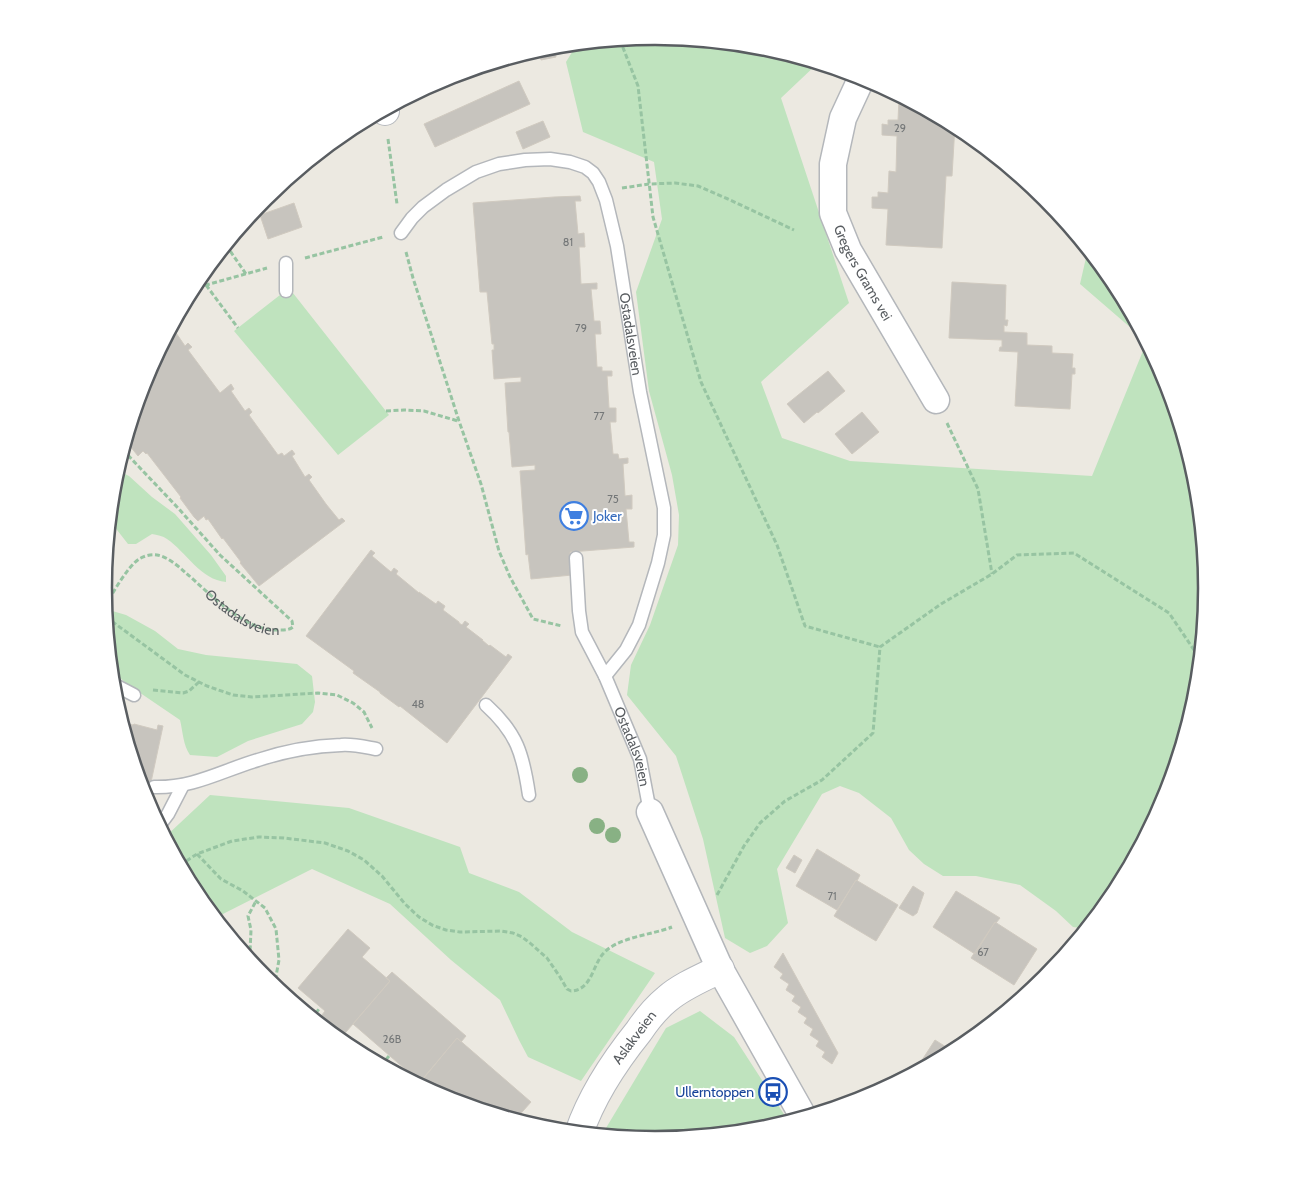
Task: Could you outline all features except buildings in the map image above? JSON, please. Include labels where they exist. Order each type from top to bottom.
[{"type":"street","name":"Gregers Grams vei","points":[[859,84],[843,118],[835,155],[833,213],[848,250],[936,400]]},
{"type":"street","name":"Ostadalsveien","points":[[650,812],[720,969],[800,1112]]},
{"type":"street","name":"Aslakveien","points":[[582,1127],[594,1097],[607,1074],[654,1010],[678,991],[720,969]]},
{"type":"lane","name":"Ostadalsveien","points":[[401,233],[423,207],[446,190],[476,172],[498,164],[550,159],[570,162],[585,167],[593,173],[599,182],[606,200],[617,246],[640,392],[664,508],[664,535],[658,563],[639,625],[626,650],[605,676],[640,759],[650,812]]},
{"type":"lane","points":[[286,263],[286,290]]},
{"type":"lane","points":[[576,558],[582,632],[605,676]]},
{"type":"lane","points":[[121,688],[134,695]]},
{"type":"lane","points":[[486,705],[500,717],[518,744],[529,795]]},
{"type":"lane","points":[[154,787],[183,785],[204,780],[257,760],[313,747],[343,744],[376,748]]},
{"type":"lane","points":[[164,820],[183,785]]},
{"type":"path","points":[[622,46],[638,86],[653,218],[701,382],[777,544],[805,626],[880,647]]},
{"type":"path","points":[[385,117],[401,233],[413,278],[481,484],[499,551],[510,577],[533,618],[582,632]]},
{"type":"path","points":[[606,200],[622,188],[675,183],[698,186],[794,230]]},
{"type":"path","points":[[230,251],[246,274]]},
{"type":"path","points":[[206,285],[238,328]]},
{"type":"path","points":[[936,400],[978,489],[992,574]]},
{"type":"path","points":[[386,411],[424,411],[459,421]]},
{"type":"path","name":"Ostadalsveien","points":[[112,594],[123,577],[138,560],[151,554],[159,555],[174,562],[234,615],[251,624],[270,630],[286,630],[293,627],[292,621],[220,555],[129,456]]},
{"type":"path","points":[[880,647],[941,604],[992,574],[1017,555],[1074,553],[1169,613],[1195,651]]},
{"type":"path","points":[[113,622],[186,675],[207,686],[233,695],[252,697],[318,693],[337,695],[353,703],[364,712],[371,724],[376,748]]},
{"type":"path","points":[[186,861],[197,854],[232,840],[259,837],[325,843],[348,851],[364,860],[382,876],[405,904],[419,917],[432,925],[460,932],[502,931],[522,937],[547,958],[567,989],[571,991],[578,990],[584,986],[602,955],[617,944],[662,931],[696,917],[709,906],[720,892],[744,846],[760,823],[786,801],[822,780],[873,733],[880,647]]},
{"type":"path","points":[[134,695],[141,690],[189,692],[200,682]]},
{"type":"path","points":[[197,854],[221,879],[244,891],[265,908],[276,929],[279,960],[276,977]]},
{"type":"path","points":[[250,950],[251,930],[248,916],[256,901]]},
{"type":"path","points":[[317,1013],[320,1008]]},
{"type":"path","points":[[386,1060],[389,1056]]},
{"type":"green space","points":[[656,45],[691,46],[762,55],[812,69],[781,98],[849,303],[761,382],[782,438],[850,461],[1092,476],[1144,349],[1170,414],[1189,482],[1198,553],[1198,624],[1189,695],[1170,763],[1158,796],[1126,860],[1080,928],[1073,927],[1056,911],[1020,885],[976,876],[943,876],[924,864],[909,850],[891,818],[859,793],[840,786],[822,794],[777,869],[788,923],[767,946],[750,953],[725,938],[703,839],[676,756],[627,695],[631,665],[650,625],[678,545],[679,515],[672,475],[649,391],[636,292],[662,219],[654,162],[583,132],[566,62],[572,52],[620,46]]},
{"type":"green space","points":[[1086,257],[1133,330],[1080,284]]},
{"type":"green space","points":[[289,288],[389,415],[338,455],[234,331]]},
{"type":"green space","points":[[124,474],[175,514],[211,555],[226,576],[226,582],[217,580],[201,571],[174,544],[162,536],[152,534],[136,544],[128,544],[116,528]]},
{"type":"green space","points":[[113,611],[126,615],[155,631],[178,649],[206,655],[297,664],[312,676],[315,702],[313,712],[302,724],[248,741],[217,757],[190,755],[185,743],[180,720],[120,677]]},
{"type":"green space","points":[[210,795],[349,808],[460,847],[469,873],[519,892],[572,932],[655,973],[581,1081],[528,1057],[500,1000],[451,960],[390,904],[312,869],[221,915],[185,860],[170,832]]},
{"type":"green space","points":[[700,1011],[734,1037],[785,1116],[762,1122],[691,1131],[656,1132],[605,1129],[666,1028]]},
{"type":"place","name":"Joker","points":[[574,516]]},
{"type":"place","name":"Ullerntoppen","points":[[773,1092]]}]
